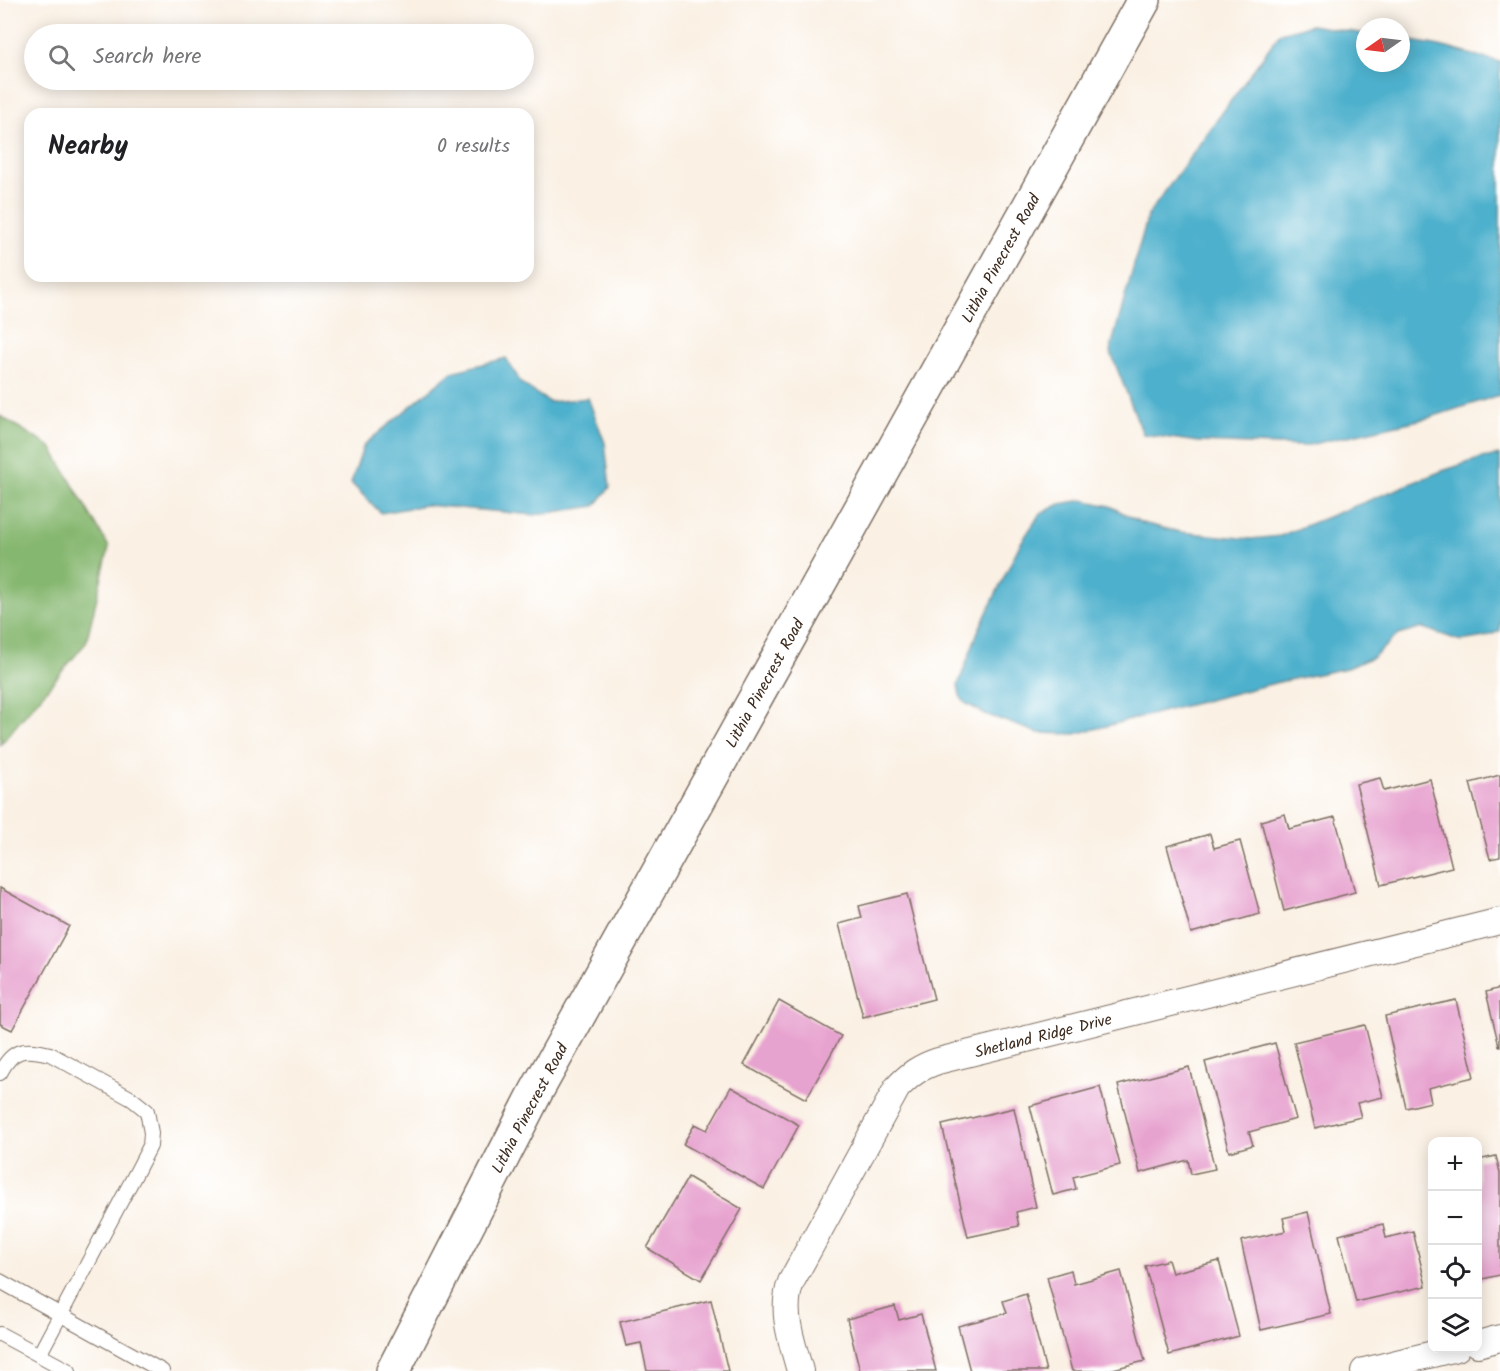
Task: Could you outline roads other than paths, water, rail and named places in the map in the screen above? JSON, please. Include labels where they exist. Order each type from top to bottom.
[{"type":"main road","name":"Lithia Pinecrest Road","points":[[393,1371],[536,1092],[1144,0]]},
{"type":"street","name":"Shetland Ridge Drive","points":[[800,1371],[787,1322],[787,1294],[791,1282],[897,1088],[909,1075],[921,1067],[1500,921]]},
{"type":"street","points":[[1482,1343],[1500,1338]]},
{"type":"street","points":[[1364,1371],[1437,1353]]},
{"type":"lane","points":[[0,1072],[12,1055],[22,1051],[35,1050],[50,1054],[132,1099],[147,1111],[152,1133],[150,1146],[39,1355]]},
{"type":"lane","points":[[0,1281],[162,1371]]},
{"type":"lane","points":[[0,1334],[69,1371]]},
{"type":"water","points":[[1311,25],[1356,32],[1356,72],[1410,72],[1410,41],[1500,62],[1500,395],[1428,418],[1304,446],[1198,442],[1143,434],[1110,351],[1148,215],[1280,33]]},
{"type":"water","points":[[506,358],[521,383],[549,402],[588,398],[605,443],[610,487],[595,506],[534,515],[426,505],[381,513],[351,483],[364,445],[452,372]]},
{"type":"water","points":[[1500,455],[1500,631],[1485,637],[1461,641],[1423,628],[1398,635],[1373,657],[1347,668],[1279,682],[1075,734],[1038,733],[985,714],[965,703],[960,696],[958,685],[978,631],[1020,544],[1040,514],[1060,504],[1083,500],[1110,506],[1142,523],[1180,532],[1251,539],[1280,536],[1442,471],[1482,458]]}]
